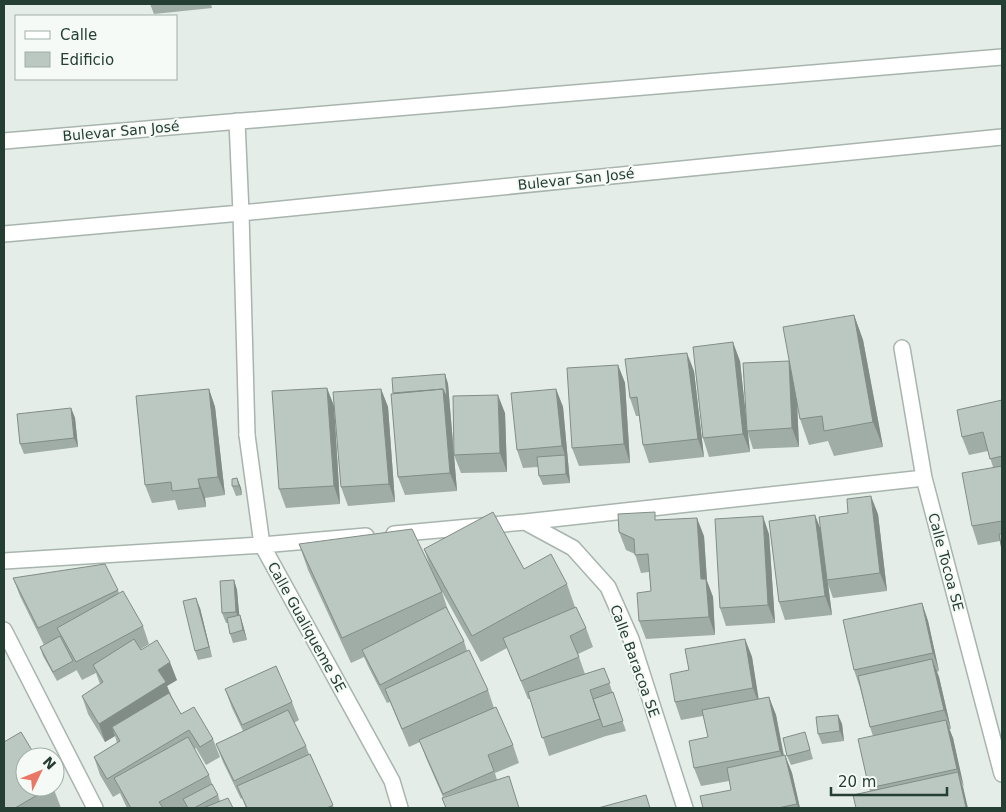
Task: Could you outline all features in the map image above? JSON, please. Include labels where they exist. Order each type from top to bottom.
[{"type":"street","name":"Bulevar San José","points":[[4,141],[1002,57]]},
{"type":"street","points":[[237,121],[241,213]]},
{"type":"street","name":"Bulevar San José","points":[[4,234],[241,213],[1002,137]]},
{"type":"street","name":"Calle Gualiqueme SE","points":[[241,213],[247,435],[262,545],[392,781],[400,808]]},
{"type":"street","name":"Calle Tocoa SE","points":[[902,348],[924,478],[1002,774]]},
{"type":"street","points":[[4,561],[262,545],[525,522],[924,478]]},
{"type":"street","name":"Calle Baracoa SE","points":[[525,522],[573,548],[608,587],[630,639],[685,808]]},
{"type":"street","points":[[4,630],[95,808]]},
{"type":"building","points":[[854,315],[873,422],[824,431],[822,416],[800,419],[783,327]]},
{"type":"building","points":[[733,342],[743,434],[703,438],[693,347]]},
{"type":"building","points":[[687,353],[698,439],[643,445],[637,397],[630,398],[625,359]]},
{"type":"building","points":[[789,361],[792,428],[747,431],[743,363]]},
{"type":"building","points":[[618,365],[624,444],[572,448],[567,368]]},
{"type":"building","points":[[445,374],[447,398],[443,389],[393,393],[392,378]]},
{"type":"building","points":[[327,388],[334,486],[279,489],[272,391]]},
{"type":"building","points":[[209,389],[218,477],[198,479],[200,488],[172,491],[171,482],[145,485],[136,396]]},
{"type":"building","points":[[381,389],[389,484],[341,487],[333,392]]},
{"type":"building","points":[[443,389],[450,473],[398,477],[391,394]]},
{"type":"building","points":[[556,389],[562,446],[517,450],[511,393]]},
{"type":"building","points":[[498,395],[500,453],[454,455],[453,396]]},
{"type":"building","points":[[1002,400],[1002,456],[990,459],[983,432],[962,437],[957,410]]},
{"type":"building","points":[[71,408],[74,438],[20,444],[17,414]]},
{"type":"building","points":[[565,455],[566,474],[539,476],[537,457]]},
{"type":"building","points":[[1002,466],[1002,521],[972,526],[962,473]]},
{"type":"building","points":[[237,478],[239,486],[232,486],[232,479]]},
{"type":"building","points":[[871,496],[880,573],[827,580],[819,517],[848,513],[847,499]]},
{"type":"building","points":[[493,512],[524,569],[551,554],[567,584],[472,636],[424,549]]},
{"type":"building","points":[[655,512],[655,520],[697,518],[701,579],[706,579],[709,617],[639,621],[637,593],[651,591],[648,554],[635,555],[634,539],[619,532],[618,514]]},
{"type":"building","points":[[815,515],[825,596],[779,602],[769,521]]},
{"type":"building","points":[[763,516],[768,605],[720,608],[715,519]]},
{"type":"building","points":[[412,529],[442,592],[342,638],[299,544]]},
{"type":"building","points":[[999,534],[1002,534],[1002,550]]},
{"type":"building","points":[[105,564],[118,590],[38,628],[13,578]]},
{"type":"building","points":[[234,580],[236,612],[222,613],[220,581]]},
{"type":"building","points":[[123,591],[143,626],[76,662],[57,628]]},
{"type":"building","points":[[196,598],[209,647],[195,651],[183,601]]},
{"type":"building","points":[[922,603],[933,653],[854,670],[843,620]]},
{"type":"building","points":[[446,607],[464,641],[380,685],[362,650]]},
{"type":"building","points":[[576,607],[586,628],[570,636],[579,657],[521,681],[503,638]]},
{"type":"building","points":[[240,615],[243,630],[230,634],[227,618]]},
{"type":"building","points":[[60,636],[73,661],[53,672],[40,647]]},
{"type":"building","points":[[134,639],[141,650],[157,640],[170,662],[158,670],[166,682],[99,724],[82,696],[103,682],[93,665]]},
{"type":"building","points":[[745,639],[753,688],[675,702],[670,674],[689,670],[685,649]]},
{"type":"building","points":[[469,650],[488,690],[402,729],[385,689]]},
{"type":"building","points":[[932,659],[944,710],[870,727],[858,676]]},
{"type":"building","points":[[276,666],[292,702],[242,725],[225,689]]},
{"type":"building","points":[[604,668],[610,683],[590,690],[600,719],[542,738],[528,692]]},
{"type":"building","points":[[613,692],[623,721],[603,727],[593,699]]},
{"type":"building","points":[[169,693],[181,714],[194,707],[213,739],[200,747],[189,730],[107,779],[94,757],[120,741],[112,727]]},
{"type":"building","points":[[769,697],[780,751],[694,768],[689,741],[708,737],[702,710]]},
{"type":"building","points":[[496,707],[513,745],[488,755],[494,771],[443,794],[419,740]]},
{"type":"building","points":[[288,710],[306,746],[234,781],[216,744]]},
{"type":"building","points":[[838,715],[840,731],[818,734],[816,717]]},
{"type":"building","points":[[946,720],[957,769],[869,788],[858,739]]},
{"type":"building","points":[[21,732],[30,747],[15,747],[15,797],[34,797],[15,808],[4,808],[4,742]]},
{"type":"building","points":[[805,732],[810,750],[787,756],[783,738]]},
{"type":"building","points":[[188,737],[209,775],[159,802],[163,808],[131,808],[114,778]]},
{"type":"building","points":[[310,754],[333,805],[327,808],[247,808],[237,786]]},
{"type":"building","points":[[785,755],[797,804],[778,808],[703,808],[700,796],[731,790],[727,768]]},
{"type":"building","points":[[958,772],[966,808],[856,808],[853,795]]},
{"type":"building","points":[[509,776],[519,808],[446,808],[442,798]]},
{"type":"building","points":[[212,784],[218,795],[194,808],[188,808],[183,799]]},
{"type":"building","points":[[646,795],[650,808],[598,808]]},
{"type":"building","points":[[228,798],[233,808],[203,808]]}]
